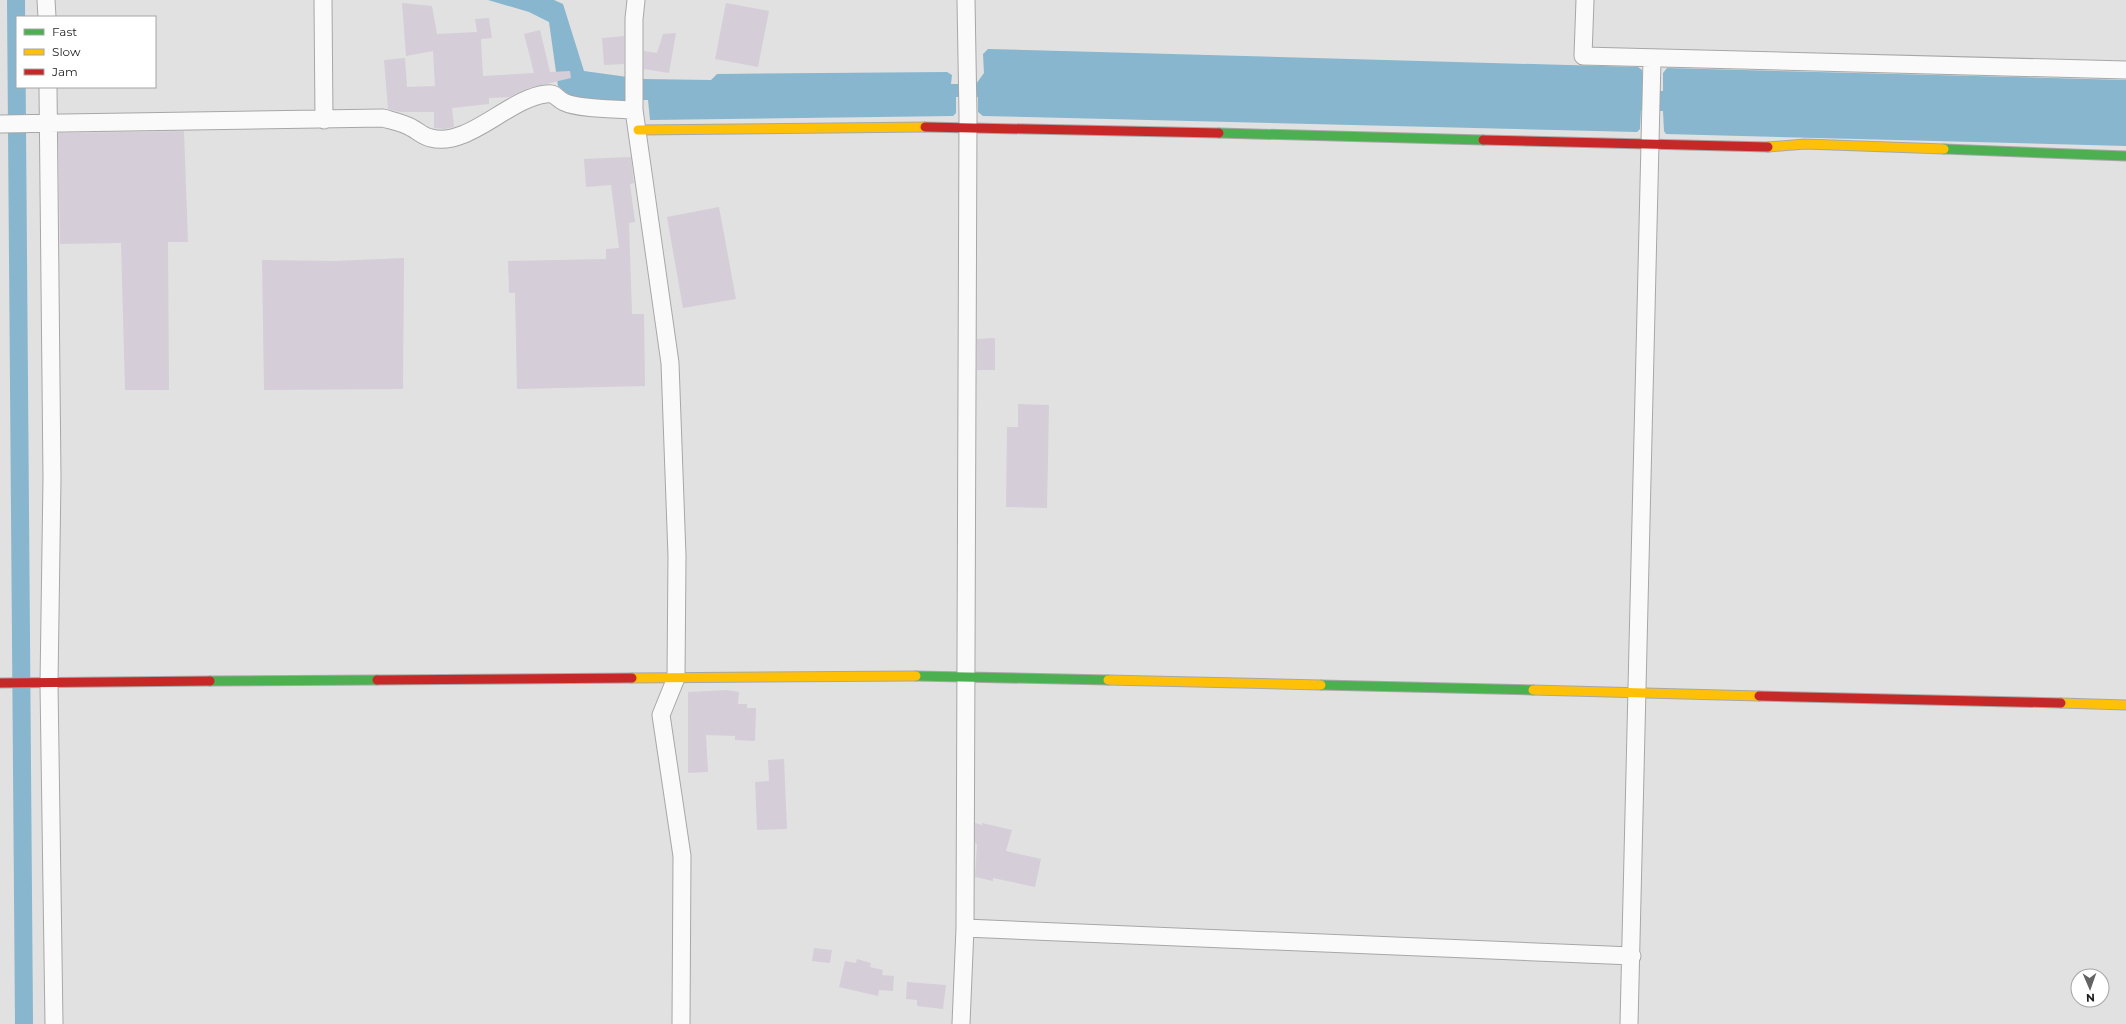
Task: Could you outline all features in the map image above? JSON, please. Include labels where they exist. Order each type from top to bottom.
[{"type":"street","points":[[46,0],[47,16]]},
{"type":"street","points":[[323,0],[324,120]]},
{"type":"street","points":[[636,0],[634,19],[634,110],[670,363],[677,556],[676,678],[661,715],[682,856],[681,1024]]},
{"type":"street","points":[[961,1024],[965,928],[968,120],[966,74],[966,0]]},
{"type":"street","points":[[1585,0],[1583,56],[1652,59],[2126,70]]},
{"type":"street","points":[[1629,1024],[1632,956],[1636,692],[1652,59]]},
{"type":"street","points":[[48,88],[52,470],[49,684],[54,1024]]},
{"type":"street","points":[[0,124],[383,118],[411,127],[431,138],[449,139],[464,134],[532,97],[547,93],[554,94],[565,103],[634,110]]},
{"type":"street","points":[[638,130],[968,120],[1650,138],[1763,147],[1805,144],[2126,156]]},
{"type":"street","points":[[0,683],[49,684],[966,676],[2126,705]]},
{"type":"street","points":[[965,928],[1632,956]]},
{"type":"water","points":[[488,0],[554,0],[563,4],[584,71],[642,79],[711,80],[717,74],[947,72],[952,75],[951,84],[976,84],[984,73],[983,54],[988,49],[1638,67],[1642,70],[1642,90],[1663,91],[1663,73],[1667,68],[2126,80],[2126,146],[1666,134],[1664,131],[1663,111],[1641,110],[1640,129],[1637,132],[983,116],[978,112],[978,97],[956,97],[956,113],[953,116],[650,120],[648,100],[630,100],[630,103],[573,98],[558,86],[549,22],[529,12]]},
{"type":"building","points":[[402,3],[432,6],[437,34],[477,32],[475,19],[489,18],[492,38],[481,39],[483,76],[534,73],[524,34],[540,30],[550,72],[570,71],[571,78],[529,88],[510,97],[489,98],[489,104],[452,108],[454,127],[445,129],[434,128],[434,112],[400,112],[388,109],[384,60],[405,58],[407,87],[435,86],[433,51],[406,56]]},
{"type":"building","points":[[726,3],[769,11],[758,67],[715,59]]},
{"type":"building","points":[[676,33],[669,73],[644,69],[644,51],[657,53],[663,34]]},
{"type":"building","points":[[624,36],[624,64],[604,65],[602,38]]},
{"type":"building","points":[[184,131],[188,242],[168,242],[169,390],[125,390],[121,243],[60,244],[58,133]]},
{"type":"building","points":[[631,157],[634,183],[630,184],[635,222],[629,223],[632,314],[644,314],[645,386],[517,389],[515,293],[509,293],[508,261],[606,259],[606,249],[619,248],[611,185],[586,187],[584,159]]},
{"type":"building","points":[[719,207],[736,299],[683,308],[667,217]]},
{"type":"building","points":[[404,258],[403,389],[264,390],[262,260],[334,261]]},
{"type":"building","points":[[995,338],[995,370],[977,370],[977,339]]},
{"type":"building","points":[[1018,404],[1049,405],[1047,508],[1006,507],[1007,427],[1018,427]]},
{"type":"building","points":[[727,690],[739,692],[738,704],[747,704],[747,708],[756,708],[755,741],[735,740],[735,736],[706,735],[708,772],[688,773],[688,692]]},
{"type":"building","points":[[784,759],[787,829],[757,830],[755,782],[769,781],[768,760]]},
{"type":"building","points":[[975,823],[982,825],[982,823],[1012,830],[1006,851],[1041,859],[1035,887],[993,878],[993,881],[975,877],[977,844],[975,843]]},
{"type":"building","points":[[814,948],[832,950],[830,963],[812,961]]},
{"type":"building","points":[[857,959],[871,963],[870,967],[883,970],[882,975],[894,976],[893,991],[879,990],[878,996],[839,987],[845,961],[856,963]]},
{"type":"building","points":[[907,982],[946,985],[943,1009],[917,1006],[917,1000],[906,999]]},
{"type":"waterway","points":[[16,0],[16,16]]},
{"type":"waterway","points":[[17,88],[24,1024]]},
{"type":"traffic: fast","points":[[1219,133],[1483,140]]},
{"type":"traffic: fast","points":[[1944,149],[2126,156]]},
{"type":"traffic: fast","points":[[916,676],[1108,680]]},
{"type":"traffic: fast","points":[[210,681],[377,680]]},
{"type":"traffic: fast","points":[[1321,685],[1533,690]]},
{"type":"traffic: slow","points":[[638,130],[925,127]]},
{"type":"traffic: slow","points":[[1768,147],[1805,144],[1944,149]]},
{"type":"traffic: slow","points":[[632,678],[916,676]]},
{"type":"traffic: slow","points":[[1108,680],[1321,685]]},
{"type":"traffic: slow","points":[[1533,690],[1759,696]]},
{"type":"traffic: slow","points":[[2061,703],[2126,705]]},
{"type":"traffic: jam","points":[[925,127],[1219,133]]},
{"type":"traffic: jam","points":[[1483,140],[1768,147]]},
{"type":"traffic: jam","points":[[377,680],[632,678]]},
{"type":"traffic: jam","points":[[0,683],[210,681]]},
{"type":"traffic: jam","points":[[1759,696],[2061,703]]}]
